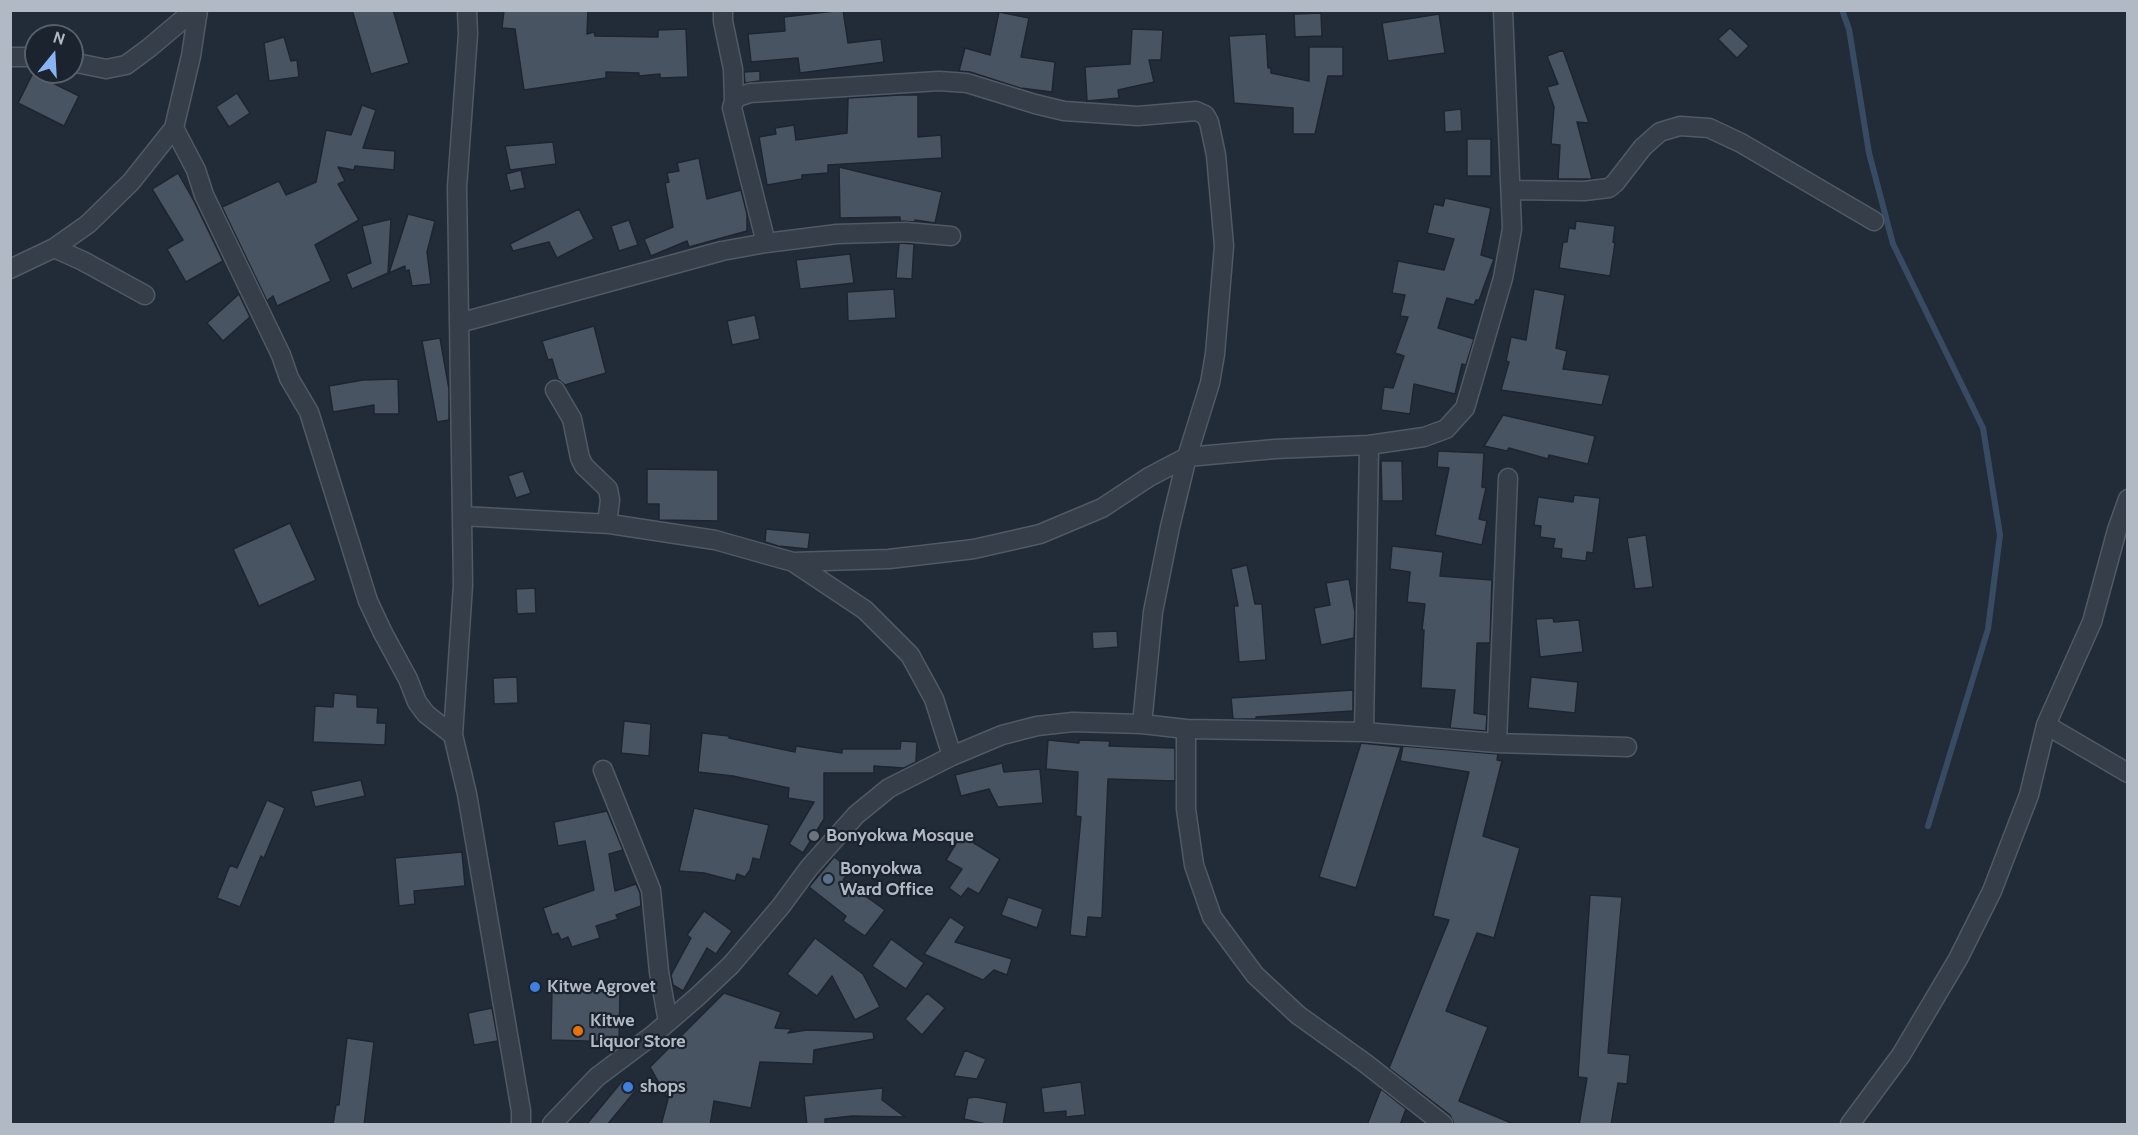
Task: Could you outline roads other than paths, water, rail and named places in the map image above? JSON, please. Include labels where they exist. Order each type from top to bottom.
[{"type":"street","points":[[84,64],[106,69],[126,65],[196,10]]},
{"type":"street","points":[[10,269],[54,248],[88,224],[131,182],[174,128],[191,56],[196,10]]},
{"type":"street","points":[[467,10],[468,34],[457,187],[463,585],[453,735],[469,805],[522,1125]]},
{"type":"street","points":[[723,10],[723,21],[733,69],[734,101],[732,108],[766,243]]},
{"type":"street","points":[[462,516],[608,524],[715,540],[793,562],[889,559],[974,549],[1040,534],[1102,508],[1149,477],[1187,457],[1275,448],[1369,445],[1424,437],[1446,429],[1464,408],[1503,278],[1512,229],[1503,10]]},
{"type":"street","points":[[734,101],[750,93],[939,81],[967,83],[1064,111],[1138,116],[1196,111],[1205,115],[1209,122],[1216,155],[1224,246],[1215,354],[1210,383],[1187,457],[1153,612],[1142,724]]},
{"type":"street","points":[[1512,190],[1584,191],[1609,188],[1643,147],[1660,132],[1680,126],[1709,128],[1741,143],[1874,221]]},
{"type":"street","points":[[174,128],[196,170],[204,195],[281,355],[289,378],[309,412],[369,601],[383,633],[408,679],[417,702],[426,714],[453,735]]},
{"type":"street","points":[[459,323],[722,251],[766,243],[837,234],[906,232],[951,236]]},
{"type":"street","points":[[54,248],[145,295]]},
{"type":"street","points":[[555,390],[572,419],[580,458],[608,489],[610,500],[608,524]]},
{"type":"street","points":[[1364,732],[1369,445]]},
{"type":"street","points":[[1497,743],[1508,478]]},
{"type":"street","points":[[1850,1125],[1901,1055],[1968,939],[1992,891],[2029,795],[2046,725],[2092,622],[2127,499]]},
{"type":"street","points":[[793,562],[865,610],[910,655],[934,699],[952,756]]},
{"type":"street","points":[[552,1125],[597,1077],[668,1022],[731,964],[781,906],[809,868],[856,815],[889,788],[952,756],[1002,735],[1037,726],[1073,722],[1142,724],[1186,729],[1364,732],[1497,743],[1627,747]]},
{"type":"street","points":[[2046,725],[2127,773]]},
{"type":"street","points":[[1186,729],[1186,809],[1194,865],[1212,917],[1255,975],[1298,1015],[1365,1063],[1443,1125]]},
{"type":"street","points":[[603,770],[651,890],[659,972],[668,1022]]},
{"type":"waterway","points":[[1842,10],[1849,29],[1869,153],[1893,244],[1983,428],[2000,535],[1988,629],[1928,826]]},
{"type":"place","name":"Bonyokwa Mosque","points":[[814,836]]},
{"type":"place","name":"Bonyokwa Ward Office","points":[[828,879]]},
{"type":"place","name":"Kitwe Agrovet","points":[[535,987]]},
{"type":"place","name":"Kitwe Liquor Store","points":[[578,1031]]},
{"type":"place","name":"shops","points":[[628,1087]]}]
